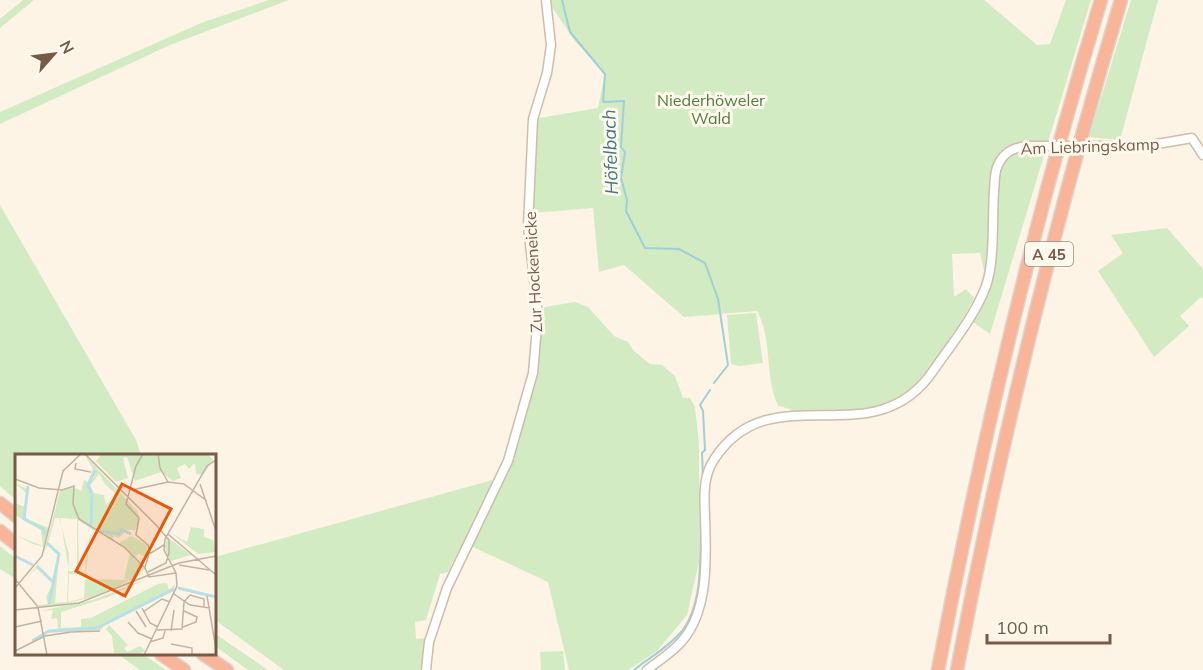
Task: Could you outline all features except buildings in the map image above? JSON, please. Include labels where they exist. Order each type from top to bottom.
[{"type":"highway","name":"A 45","points":[[938,670],[953,591],[1025,275],[1101,0]]},
{"type":"highway","name":"A 45","points":[[957,670],[1026,344],[1064,195],[1121,0]]},
{"type":"highway","points":[[0,503],[15,515]]},
{"type":"highway","points":[[0,531],[15,543]]},
{"type":"highway","points":[[929,670],[953,591]]},
{"type":"highway","points":[[162,655],[184,670]]},
{"type":"highway","points":[[204,655],[227,670]]},
{"type":"street","name":"Zur Hockeneicke","points":[[426,670],[429,642],[447,588],[507,461],[532,373],[538,315],[528,226],[535,107],[548,73],[552,45],[546,0]]},
{"type":"street","name":"Am Liebringskamp","points":[[647,670],[682,642],[697,613],[705,573],[704,487],[714,459],[736,434],[759,421],[781,416],[877,412],[900,404],[916,393],[943,356],[986,286],[995,171],[1008,152],[1026,146],[1151,145],[1192,138],[1203,155]]},
{"type":"green space","points":[[23,0],[34,0],[0,28],[0,19]]},
{"type":"green space","points":[[269,0],[289,0],[170,45],[0,124],[0,112],[201,23]]},
{"type":"green space","name":"Niederhöweler Wald","points":[[547,0],[984,0],[1037,45],[1050,44],[1066,0],[1091,0],[990,334],[970,320],[988,287],[980,253],[952,254],[954,297],[966,289],[974,298],[945,349],[917,386],[900,399],[873,407],[824,414],[800,413],[778,406],[771,382],[765,334],[757,311],[684,317],[624,265],[599,272],[593,208],[532,213],[533,119],[598,108],[605,74],[575,41]]},
{"type":"green space","points":[[1131,0],[1158,0],[1120,140],[1089,137]]},
{"type":"green space","points":[[0,205],[136,440],[141,454],[15,454],[15,499],[0,486]]},
{"type":"green space","points":[[1167,228],[1203,269],[1203,299],[1201,297],[1180,316],[1189,326],[1154,357],[1098,271],[1123,253],[1111,235]]},
{"type":"green space","points":[[575,302],[588,307],[614,336],[628,342],[634,351],[650,364],[662,365],[675,376],[683,398],[690,398],[695,407],[699,443],[699,562],[687,615],[657,651],[628,670],[569,670],[548,582],[471,546],[511,461],[521,433],[535,375],[542,311],[545,307]]},
{"type":"green space","points":[[756,313],[763,363],[739,366],[731,364],[727,315]]},
{"type":"green space","points":[[496,479],[448,572],[440,574],[426,620],[415,622],[416,639],[426,638],[420,670],[284,670],[216,621],[216,557]]},
{"type":"green space","points":[[0,546],[15,558],[15,578],[0,569]]},
{"type":"green space","points":[[216,634],[268,670],[248,670],[216,647]]},
{"type":"green space","points":[[563,651],[565,670],[541,670],[540,652]]},
{"type":"green space","points":[[119,655],[144,655],[166,670],[140,670]]},
{"type":"waterway","name":"Höfelbach","points":[[562,0],[570,32],[605,74],[603,102],[624,101],[621,147],[625,152],[621,178],[627,200],[626,211],[645,248],[679,249],[705,263],[718,299],[728,365],[714,383]]},
{"type":"waterway","name":"Höfelbach","points":[[703,478],[702,453],[705,450],[703,411],[700,405],[710,390]]},
{"type":"waterway","name":"Höfelbach","points":[[634,670],[671,642],[690,618],[695,604],[700,572],[701,507]]}]
